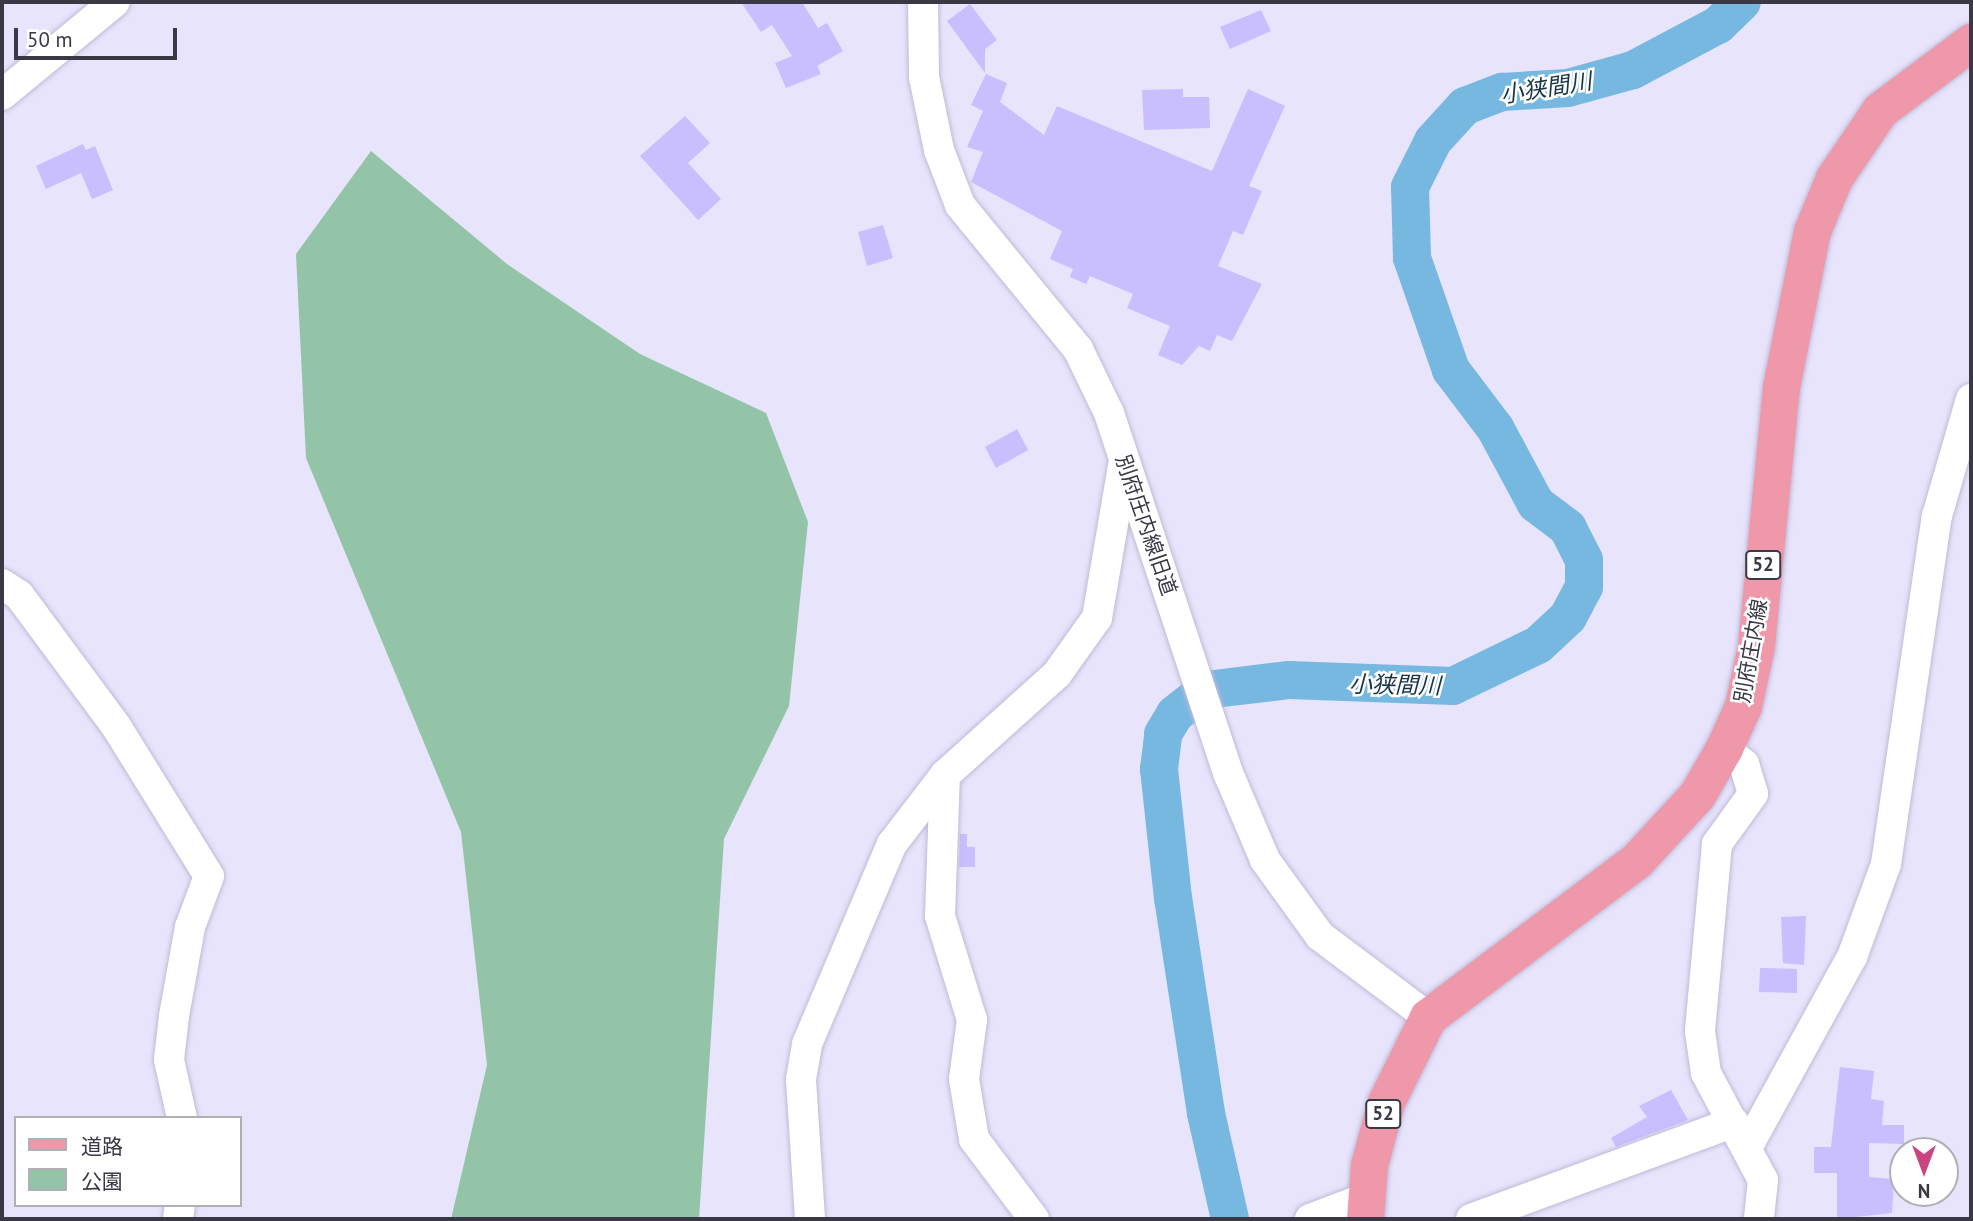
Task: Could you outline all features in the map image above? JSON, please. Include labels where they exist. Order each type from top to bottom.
[{"type":"main road","name":"別府庄内線","points":[[1364,1209],[1386,1102],[1428,1017],[1644,852],[1697,795],[1724,748],[1743,706],[1756,646],[1781,387],[1812,231],[1834,178],[1880,110],[1971,42]]},
{"type":"street","points":[[2,96],[115,2]]},
{"type":"street","name":"別府庄内線旧道","points":[[923,2],[925,77],[939,150],[960,205],[1078,349],[1124,463],[1229,775],[1265,859],[1320,936],[1428,1017]]},
{"type":"street","points":[[1471,1219],[1741,1134],[1852,957],[1886,864],[1937,516],[1971,399]]},
{"type":"street","points":[[810,1219],[801,1079],[807,1044],[892,844],[945,775],[1057,674],[1097,618],[1124,463]]},
{"type":"street","points":[[2,584],[19,594],[116,726],[209,876],[190,927],[174,1016],[169,1060],[182,1116]]},
{"type":"street","points":[[1724,748],[1744,764],[1753,794],[1717,844],[1700,1031],[1706,1073],[1741,1134],[1763,1180],[1759,1219]]},
{"type":"street","points":[[945,775],[940,916],[972,1020],[964,1079],[974,1139],[1034,1219]]},
{"type":"street","points":[[1310,1219],[1364,1209]]},
{"type":"green space","points":[[371,151],[507,264],[640,354],[766,413],[808,522],[789,706],[724,839],[699,1219],[451,1219],[487,1065],[461,832],[306,458],[296,254]]},
{"type":"building","points":[[741,2],[802,2],[818,28],[827,23],[843,51],[817,66],[821,74],[786,88],[775,63],[792,56],[772,25],[761,32]]},
{"type":"building","points":[[970,4],[997,40],[985,49],[985,73],[947,21]]},
{"type":"building","points":[[1261,10],[1271,31],[1230,49],[1220,27]]},
{"type":"building","points":[[986,74],[1007,83],[1000,102],[1044,135],[1057,106],[1212,171],[1248,89],[1285,106],[1249,186],[1262,191],[1243,235],[1233,231],[1218,266],[1262,284],[1232,341],[1217,335],[1210,351],[1199,346],[1182,365],[1158,355],[1170,326],[1127,308],[1133,294],[1090,276],[1086,284],[1070,277],[1073,269],[1050,259],[1062,231],[971,182],[983,152],[967,147],[983,111],[971,105]]},
{"type":"building","points":[[1183,89],[1183,97],[1209,97],[1210,128],[1144,130],[1142,90]]},
{"type":"building","points":[[685,116],[710,143],[688,163],[721,199],[698,220],[640,156]]},
{"type":"building","points":[[83,144],[86,150],[95,146],[113,190],[92,199],[81,173],[46,189],[36,166]]},
{"type":"building","points":[[883,225],[893,258],[867,266],[858,232]]},
{"type":"building","points":[[1017,429],[1028,450],[996,468],[985,447]]},
{"type":"building","points":[[960,834],[967,834],[967,847],[975,847],[975,867],[959,867]]},
{"type":"building","points":[[1806,916],[1804,965],[1783,963],[1781,917]]},
{"type":"building","points":[[1760,968],[1797,969],[1797,993],[1759,992]]},
{"type":"building","points":[[1840,1067],[1874,1071],[1871,1099],[1884,1101],[1882,1125],[1904,1125],[1904,1137],[1889,1137],[1889,1144],[1869,1143],[1869,1177],[1889,1179],[1889,1207],[1892,1207],[1892,1213],[1837,1219],[1837,1173],[1814,1173],[1814,1147],[1831,1147]]},
{"type":"building","points":[[1671,1090],[1688,1120],[1616,1147],[1611,1138],[1647,1117],[1639,1106]]},
{"type":"waterway","name":"小狭間川","points":[[1230,1219],[1206,1113],[1173,898],[1159,769],[1163,734],[1175,714],[1206,690],[1289,680],[1453,686],[1538,645],[1568,617],[1584,587],[1584,560],[1568,528],[1536,504],[1495,428],[1451,370],[1412,258],[1410,187],[1433,141],[1465,106],[1502,92],[1568,88],[1633,70],[1718,25],[1742,2]]}]
